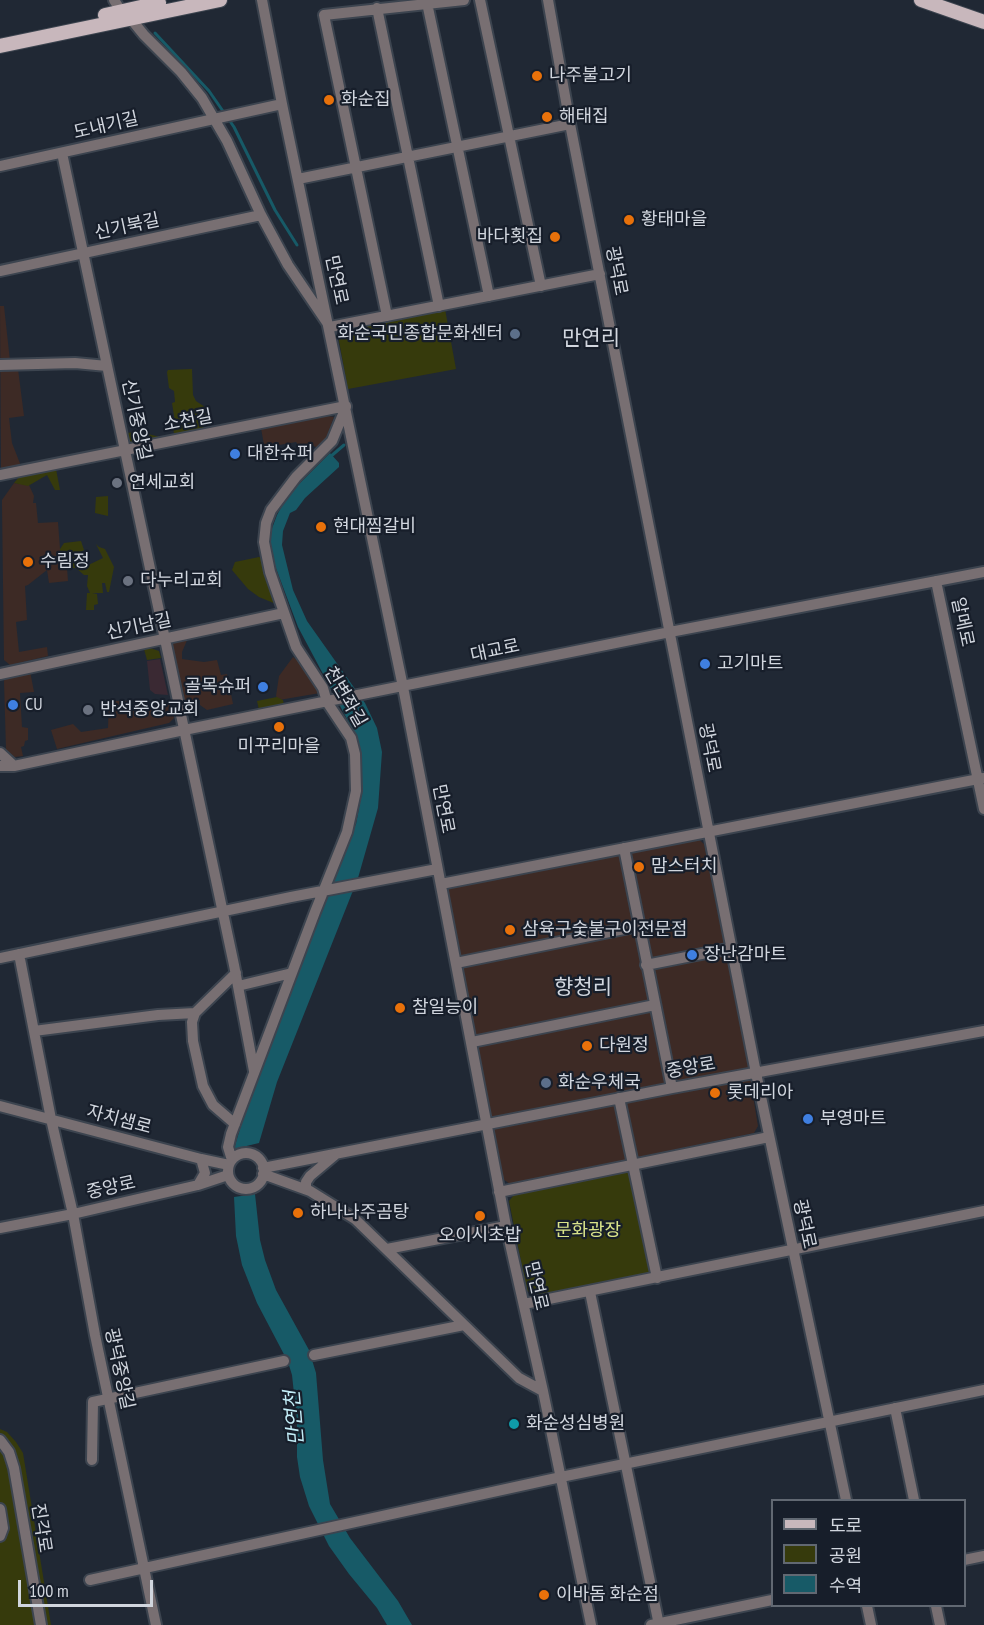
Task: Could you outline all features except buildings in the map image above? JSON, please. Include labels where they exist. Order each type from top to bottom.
[{"type":"main road","points":[[0,37],[176,0]]},
{"type":"main road","points":[[0,46],[122,10],[220,0]]},
{"type":"main road","points":[[921,0],[984,22]]},
{"type":"street","name":"만연로","points":[[262,0],[403,687],[499,1192],[591,1625]]},
{"type":"street","points":[[387,316],[324,15],[464,0]]},
{"type":"street","points":[[480,0],[541,286]]},
{"type":"street","name":"광덕로","points":[[548,0],[570,124],[756,1073],[846,1499]]},
{"type":"street","points":[[427,3],[489,296]]},
{"type":"street","points":[[377,8],[406,157],[439,306]]},
{"type":"street","points":[[122,10],[190,82],[217,118],[261,215],[288,266],[330,327],[600,274]]},
{"type":"street","name":"도내기길","points":[[0,166],[282,104]]},
{"type":"street","points":[[298,178],[570,124]]},
{"type":"street","name":"신기중앙길","points":[[62,153],[236,974],[254,1071]]},
{"type":"street","name":"신기북길","points":[[0,271],[261,215]]},
{"type":"street","points":[[0,365],[75,363],[107,366]]},
{"type":"street","name":"소천길","points":[[0,475],[346,406]]},
{"type":"street","name":"천변좌길","points":[[230,1166],[228,1147],[235,1124],[347,832],[357,780],[351,738],[319,681],[299,654],[266,557],[264,542],[266,524],[272,510],[284,491],[332,441],[346,406]]},
{"type":"street","name":"대교로","points":[[14,766],[670,632],[984,572]]},
{"type":"street","name":"알메로","points":[[936,581],[981,778],[984,810]]},
{"type":"street","name":"신기남길","points":[[0,674],[284,613]]},
{"type":"street","points":[[0,753],[14,766]]},
{"type":"street","points":[[0,766],[14,766]]},
{"type":"street","points":[[0,774],[11,770],[14,766]]},
{"type":"street","points":[[441,884],[981,778]]},
{"type":"street","points":[[624,848],[672,1088]]},
{"type":"street","points":[[0,957],[437,870]]},
{"type":"street","points":[[456,963],[639,926]]},
{"type":"street","points":[[646,965],[732,948]]},
{"type":"street","name":"광덕중앙길","points":[[19,954],[51,1119],[73,1214],[108,1399],[156,1625]]},
{"type":"street","points":[[238,986],[292,973]]},
{"type":"street","points":[[235,1124],[213,1105],[203,1086],[192,1022],[195,1013],[236,974]]},
{"type":"street","points":[[472,1042],[654,1005]]},
{"type":"street","points":[[34,1032],[158,1015],[195,1013]]},
{"type":"street","name":"중앙로","points":[[263,1171],[340,1152],[984,1031]]},
{"type":"street","points":[[619,1098],[657,1278]]},
{"type":"street","name":"자치샘로","points":[[0,1106],[230,1166]]},
{"type":"street","points":[[499,1192],[769,1137]]},
{"type":"street","points":[[306,1189],[306,1182],[316,1168],[340,1152]]},
{"type":"street","points":[[247,1153],[258,1158],[263,1171],[259,1183],[247,1189],[234,1185],[230,1166],[242,1154],[247,1153]]},
{"type":"street","points":[[198,1185],[205,1173],[201,1160]]},
{"type":"street","name":"중앙로","points":[[0,1228],[73,1214],[198,1185],[230,1166]]},
{"type":"street","points":[[263,1171],[306,1189],[338,1206],[355,1219],[519,1378],[543,1391]]},
{"type":"street","points":[[524,1304],[984,1211]]},
{"type":"street","points":[[387,1249],[506,1226]]},
{"type":"street","points":[[590,1292],[626,1463],[656,1624],[771,1600]]},
{"type":"street","points":[[314,1355],[464,1324]]},
{"type":"street","points":[[92,1460],[93,1402],[284,1361]]},
{"type":"street","points":[[90,1580],[337,1524],[984,1390]]},
{"type":"street","points":[[895,1408],[914,1499]]},
{"type":"street","name":"진각로","points":[[0,1440],[6,1445],[14,1468],[41,1625]]},
{"type":"street","points":[[0,1509],[3,1528],[0,1536]]},
{"type":"street","points":[[966,1560],[984,1556]]},
{"type":"street","points":[[867,1607],[871,1625]]},
{"type":"street","points":[[936,1607],[940,1625]]},
{"type":"shaded area","points":[[0,306],[4,306],[10,361],[17,361],[24,416],[9,418],[12,443],[21,466],[1,470]]},
{"type":"shaded area","points":[[322,415],[334,417],[325,441],[317,448],[311,444],[298,445],[296,442],[264,445],[261,428]]},
{"type":"shaded area","points":[[14,483],[29,485],[34,496],[33,503],[36,503],[38,523],[58,522],[61,565],[59,568],[67,568],[68,581],[49,583],[47,570],[25,586],[27,620],[16,622],[19,652],[47,647],[48,656],[10,665],[4,660],[2,500]]},
{"type":"shaded area","points":[[188,638],[182,652],[182,659],[204,662],[217,660],[221,675],[227,674],[233,704],[207,710],[200,705],[200,700],[184,703],[170,648],[173,641]]},
{"type":"shaded area","points":[[293,657],[302,664],[320,693],[279,700],[276,696],[279,676]]},
{"type":"shaded area","points":[[160,659],[168,695],[155,694],[150,690],[147,661]]},
{"type":"shaded area","points":[[30,671],[34,692],[20,693],[22,727],[28,728],[28,740],[21,747],[23,756],[15,757],[6,750],[4,681],[6,676]]},
{"type":"shaded area","points":[[109,701],[127,701],[130,711],[170,702],[174,718],[169,723],[57,749],[51,730],[73,724],[81,732],[108,728]]},
{"type":"shaded area","points":[[695,836],[704,844],[746,1053],[758,1126],[754,1133],[510,1184],[503,1179],[446,887]]},
{"type":"green space","points":[[445,309],[456,369],[348,389],[338,336],[342,330]]},
{"type":"green space","points":[[192,369],[193,395],[196,401],[205,407],[206,422],[202,430],[178,435],[173,429],[175,422],[172,403],[175,402],[174,391],[169,388],[167,372],[168,370]]},
{"type":"green space","points":[[139,432],[165,438],[136,444],[128,440],[126,433]]},
{"type":"green space","points":[[56,469],[60,490],[55,490],[47,475],[28,486],[14,483],[19,477]]},
{"type":"green space","points":[[108,496],[108,516],[95,513],[96,497]]},
{"type":"green space","points":[[81,541],[84,550],[73,556],[80,569],[103,558],[96,544],[105,549],[114,567],[109,592],[107,592],[105,583],[102,583],[103,593],[92,593],[97,594],[98,604],[94,605],[94,610],[86,610],[87,593],[90,593],[87,586],[88,575],[84,575],[76,568],[61,568],[60,549],[64,543]]},
{"type":"green space","points":[[259,557],[276,604],[259,597],[248,589],[232,570],[235,562]]},
{"type":"green space","points":[[144,649],[159,651],[161,658],[147,660]]},
{"type":"green space","points":[[277,697],[283,700],[284,705],[259,710],[257,701]]},
{"type":"green space","name":"문화광장","points":[[624,1169],[632,1174],[651,1271],[647,1274],[536,1295],[527,1291],[509,1201],[518,1190]]},
{"type":"green space","points":[[0,1429],[7,1432],[23,1453],[51,1625],[0,1625]]},
{"type":"water","points":[[330,453],[339,463],[339,467],[305,498],[296,510],[290,513],[283,531],[282,545],[293,590],[307,621],[365,703],[377,728],[382,752],[378,808],[358,878],[277,1082],[259,1143],[234,1149],[244,1115],[356,824],[362,791],[362,757],[355,734],[298,627],[271,555],[271,531],[287,496]]},
{"type":"water","points":[[255,1194],[260,1240],[265,1260],[276,1290],[309,1350],[316,1373],[323,1460],[330,1504],[350,1538],[398,1601],[412,1625],[387,1625],[377,1608],[329,1546],[309,1506],[300,1477],[297,1457],[297,1421],[292,1375],[288,1362],[257,1303],[242,1265],[236,1236],[234,1197]]},
{"type":"waterway","points":[[155,33],[209,91],[234,127],[275,210],[297,245]]},
{"type":"waterway","points":[[330,457],[344,445]]},
{"type":"place","name":"나주불고기","points":[[537,76]]},
{"type":"place","name":"화순집","points":[[329,100]]},
{"type":"place","name":"해태집","points":[[547,117]]},
{"type":"place","name":"황태마을","points":[[629,220]]},
{"type":"place","name":"바다횟집","points":[[555,237]]},
{"type":"place","name":"화순국민종합문화센터","points":[[515,334]]},
{"type":"place","name":"대한슈퍼","points":[[235,454]]},
{"type":"place","name":"연세교회","points":[[117,483]]},
{"type":"place","name":"현대찜갈비","points":[[321,527]]},
{"type":"place","name":"수림정","points":[[28,562]]},
{"type":"place","name":"다누리교회","points":[[128,581]]},
{"type":"place","name":"고기마트","points":[[705,664]]},
{"type":"place","name":"골목슈퍼","points":[[263,687]]},
{"type":"place","name":"CU","points":[[13,705]]},
{"type":"place","name":"반석중앙교회","points":[[88,710]]},
{"type":"place","name":"미꾸리마을","points":[[279,727]]},
{"type":"place","name":"맘스터치","points":[[639,867]]},
{"type":"place","name":"삼육구숯불구이전문점","points":[[510,930]]},
{"type":"place","name":"장난감마트","points":[[692,955]]},
{"type":"place","name":"참일능이","points":[[400,1008]]},
{"type":"place","name":"다원정","points":[[587,1046]]},
{"type":"place","name":"화순우체국","points":[[546,1083]]},
{"type":"place","name":"롯데리아","points":[[715,1093]]},
{"type":"place","name":"부영마트","points":[[808,1119]]},
{"type":"place","name":"하나나주곰탕","points":[[298,1213]]},
{"type":"place","name":"오이시초밥","points":[[480,1216]]},
{"type":"place","name":"화순성심병원","points":[[514,1424]]},
{"type":"place","name":"이바돔 화순점","points":[[544,1595]]},
{"type":"district","name":"만연리","points":[[591,339]]},
{"type":"district","name":"향청리","points":[[583,988]]},
{"type":"water label","name":"만연천","points":[[295,1418]]}]
